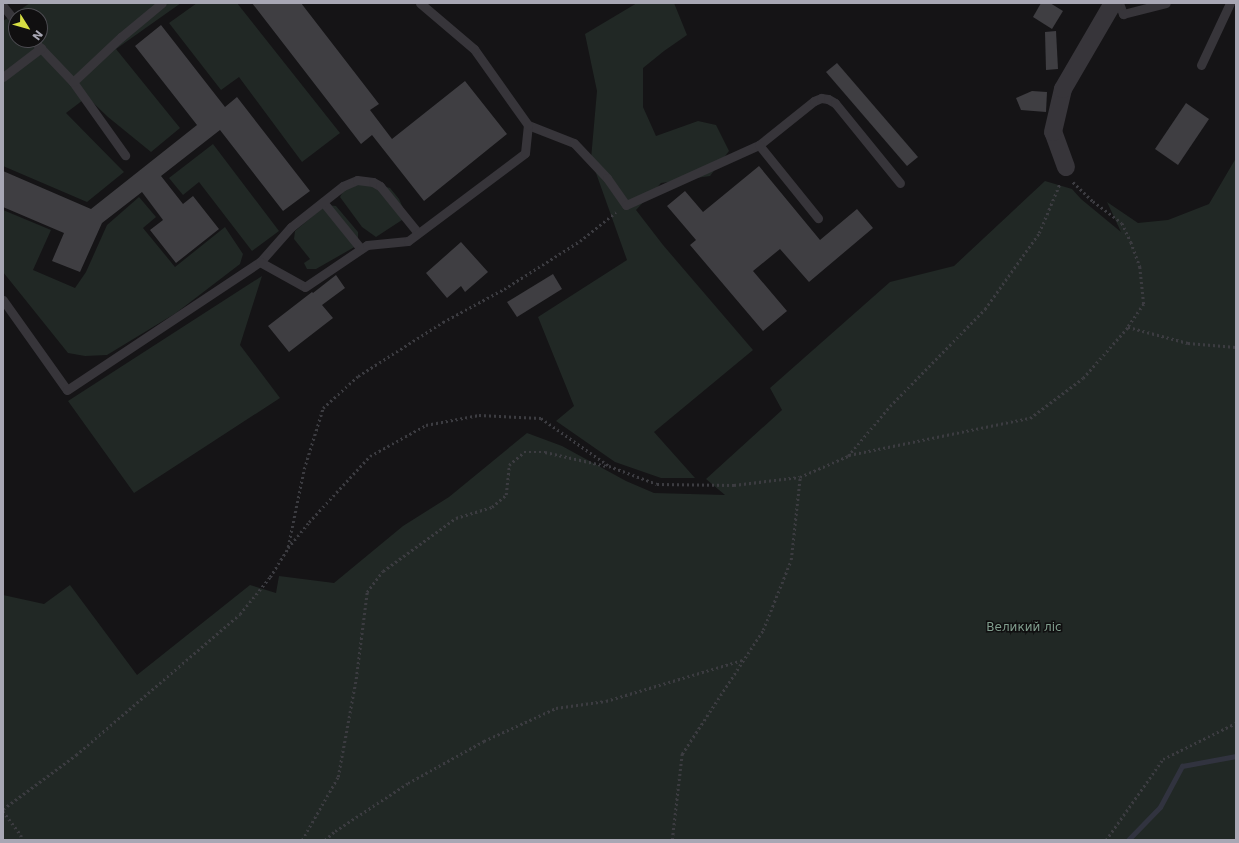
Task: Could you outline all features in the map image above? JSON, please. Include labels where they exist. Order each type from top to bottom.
[{"type":"street","points":[[1066,167],[1053,132],[1063,89],[1113,3]]},
{"type":"lane","points":[[73,82],[121,37],[162,3]]},
{"type":"lane","points":[[420,3],[474,49],[528,125],[574,143],[607,178],[626,205],[760,145],[814,101],[821,98],[828,99],[835,103],[900,183]]},
{"type":"lane","points":[[1120,3],[1123,14],[1166,3]]},
{"type":"lane","points":[[1201,65],[1230,3]]},
{"type":"lane","points":[[3,77],[41,48],[73,82],[125,155]]},
{"type":"lane","points":[[260,262],[305,287],[367,245],[408,241],[525,153],[528,125]]},
{"type":"lane","points":[[760,145],[818,218]]},
{"type":"lane","points":[[3,300],[67,390],[260,262],[291,227],[350,182],[365,180],[373,182],[385,191],[418,233]]},
{"type":"lane","points":[[323,202],[361,248]]},
{"type":"path","points":[[302,840],[338,777],[356,679],[367,592],[383,571],[456,518],[492,507],[506,495],[509,465],[524,452],[545,452],[609,466],[657,484],[734,485],[800,478],[848,456],[1030,418],[1083,378],[1128,327],[1144,304],[1140,267],[1122,223],[1074,184],[1066,167]]},
{"type":"path","points":[[848,456],[890,406],[985,309],[1039,233],[1066,167]]},
{"type":"path","points":[[288,548],[304,469],[323,408],[358,376],[443,322],[504,289],[580,241],[626,205]]},
{"type":"path","points":[[1128,327],[1188,343],[1236,347]]},
{"type":"path","points":[[22,840],[21,835],[3,810],[76,755],[240,614],[270,577],[288,548],[309,522],[370,456],[426,425],[479,415],[541,418],[609,466]]},
{"type":"path","points":[[672,840],[682,754],[763,630],[791,560],[800,478]]},
{"type":"path","points":[[325,840],[335,831],[408,783],[484,741],[556,708],[606,700],[743,660]]},
{"type":"path","points":[[1106,840],[1164,759],[1236,723]]},
{"type":"green space","points":[[30,3],[181,3],[116,49],[180,128],[151,152],[108,117],[87,97],[66,113],[124,172],[87,202],[3,166],[3,21],[8,18],[8,48],[48,48],[48,8],[22,8]]},
{"type":"green space","points":[[197,3],[237,3],[340,133],[302,162],[239,77],[221,90],[169,23]]},
{"type":"green space","points":[[637,3],[674,3],[687,35],[643,68],[643,107],[656,136],[698,121],[716,125],[729,151],[710,176],[661,183],[636,210],[663,245],[753,350],[654,432],[695,478],[661,478],[615,462],[556,421],[574,406],[538,317],[627,260],[591,159],[597,91],[585,34]]},
{"type":"green space","points":[[213,144],[279,231],[252,251],[199,182],[183,195],[169,178]]},
{"type":"green space","name":"Великий ліс","points":[[1236,158],[1236,840],[3,840],[3,595],[44,604],[70,585],[137,675],[250,585],[276,593],[279,576],[334,583],[403,526],[449,497],[527,433],[562,446],[626,481],[654,493],[725,495],[706,479],[782,410],[770,388],[890,282],[954,266],[1045,181],[1072,189],[1081,199],[1121,232],[1107,202],[1138,223],[1168,220],[1209,204]]},
{"type":"green space","points":[[368,182],[390,188],[399,199],[405,212],[402,220],[376,237],[362,227],[340,197],[346,186]]},
{"type":"green space","points":[[139,197],[156,217],[143,228],[175,267],[225,227],[243,254],[240,264],[176,313],[107,355],[85,356],[68,353],[3,272],[3,210],[51,230],[33,270],[75,288],[86,272],[107,225]]},
{"type":"green space","points":[[326,205],[336,206],[358,232],[358,245],[316,269],[307,269],[304,263],[310,259],[294,239],[295,231]]},
{"type":"green space","points":[[262,276],[240,345],[280,398],[134,493],[68,401]]},
{"type":"building","points":[[252,3],[301,3],[379,104],[370,110],[392,139],[465,81],[507,134],[424,201],[372,135],[361,144]]},
{"type":"building","points":[[1041,3],[1050,3],[1063,11],[1052,29],[1033,17]]},
{"type":"building","points":[[161,25],[225,107],[237,97],[310,191],[283,211],[220,130],[161,176],[183,204],[193,196],[219,229],[176,263],[150,230],[163,220],[142,192],[102,223],[80,272],[52,261],[64,233],[3,207],[3,171],[91,209],[197,125],[135,46]]},
{"type":"building","points":[[1056,31],[1058,69],[1046,70],[1045,32]]},
{"type":"building","points":[[837,63],[918,157],[907,166],[826,72]]},
{"type":"building","points":[[1032,91],[1047,92],[1046,112],[1021,110],[1016,98]]},
{"type":"building","points":[[1186,103],[1209,119],[1178,165],[1155,149]]},
{"type":"building","points":[[759,166],[820,240],[857,209],[873,228],[809,282],[780,249],[753,271],[787,311],[763,331],[690,245],[696,240],[667,206],[685,191],[703,212]]},
{"type":"building","points":[[461,242],[488,272],[465,292],[461,286],[447,298],[426,273]]},
{"type":"building","points":[[553,274],[562,289],[517,317],[507,302]]},
{"type":"building","points":[[336,275],[345,288],[322,305],[333,318],[289,352],[268,326]]},
{"type":"waterway","points":[[1128,840],[1160,807],[1182,766],[1236,756]]}]
